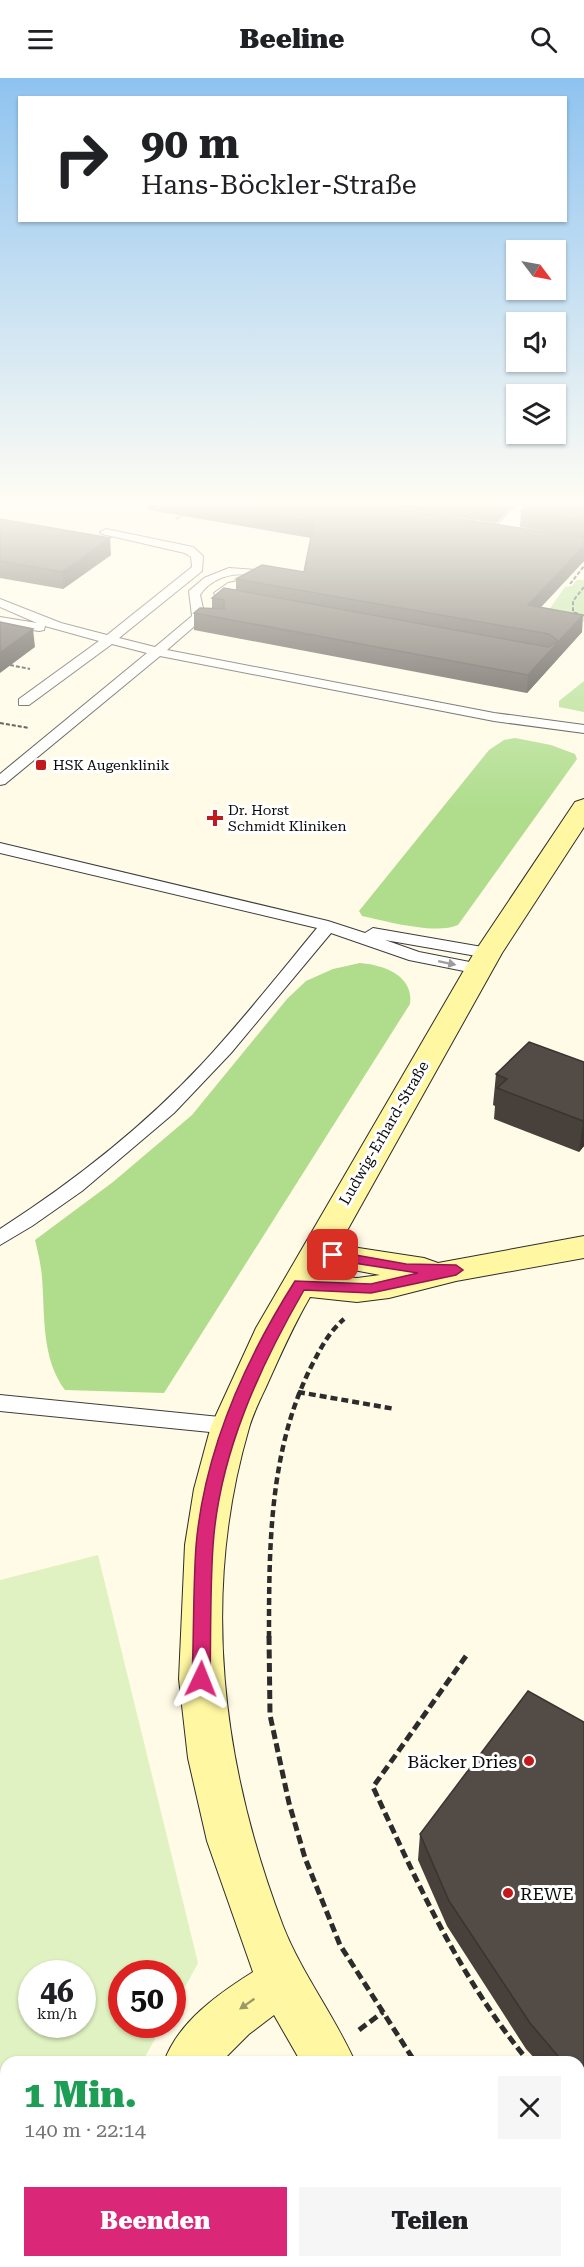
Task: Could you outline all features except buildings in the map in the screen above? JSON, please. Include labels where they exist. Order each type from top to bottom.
[{"type":"main road","name":"Ludwig-Erhard-Straße","points":[[321,2056],[282,1982],[259,1926],[230,1841],[211,1758],[201,1679],[205,1545],[214,1489],[231,1426],[260,1358],[308,1268],[483,961],[584,807]]},
{"type":"main road","points":[[308,1268],[339,1289],[371,1289],[456,1270],[584,1247]]},
{"type":"main road","points":[[195,2056],[215,2029],[246,2004],[282,1982]]},
{"type":"lane","points":[[10,607],[56,626],[159,652],[494,717],[584,729]]},
{"type":"lane","points":[[24,702],[151,607]]},
{"type":"lane","points":[[0,781],[197,619],[201,614],[198,607]]},
{"type":"lane","points":[[197,619],[213,621]]},
{"type":"lane","points":[[0,621],[24,626],[56,626]]},
{"type":"lane","points":[[494,717],[517,726],[584,741]]},
{"type":"lane","points":[[0,848],[333,927],[415,956],[483,961]]},
{"type":"lane","points":[[0,1238],[10,1225],[118,1154],[191,1086],[333,927]]},
{"type":"lane","points":[[0,1403],[231,1426]]},
{"type":"path","points":[[573,607],[573,612],[584,616]]},
{"type":"path","points":[[352,1312],[329,1332],[298,1392],[276,1476],[269,1569],[270,1715],[289,1803],[304,1858],[340,1945],[411,2056]]},
{"type":"path","points":[[298,1392],[395,1409]]},
{"type":"path","points":[[466,1656],[373,1787],[438,1927],[509,2038],[525,2056]]},
{"type":"green space","points":[[551,607],[584,607],[584,622],[546,614]]},
{"type":"green space","points":[[584,681],[584,712],[559,707],[559,701]]},
{"type":"green space","points":[[515,738],[551,745],[575,754],[577,759],[458,925],[449,928],[424,928],[362,916],[359,911],[489,750],[504,740]]},
{"type":"green space","points":[[360,963],[378,966],[395,973],[407,986],[410,1004],[164,1393],[65,1390],[57,1378],[48,1350],[42,1272],[35,1240],[113,1182],[192,1115],[287,999],[306,981],[333,969]]},
{"type":"green space","points":[[98,1555],[198,1963],[186,1985],[186,1960],[108,1960],[108,2038],[156,2038],[145,2056],[0,2056],[0,1580]]},
{"type":"place","name":"HSK Augenklinik","points":[[41,765]]},
{"type":"place","name":"Dr. Horst Schmidt Kliniken","points":[[215,818]]},
{"type":"place","name":"Bäcker Dries","points":[[529,1761]]},
{"type":"place","name":"REWE","points":[[508,1893]]},
{"type":"route","points":[[201,1679],[205,1545],[214,1489],[239,1405],[274,1328],[300,1284],[357,1290],[371,1289],[456,1270],[406,1268],[333,1255]]}]
